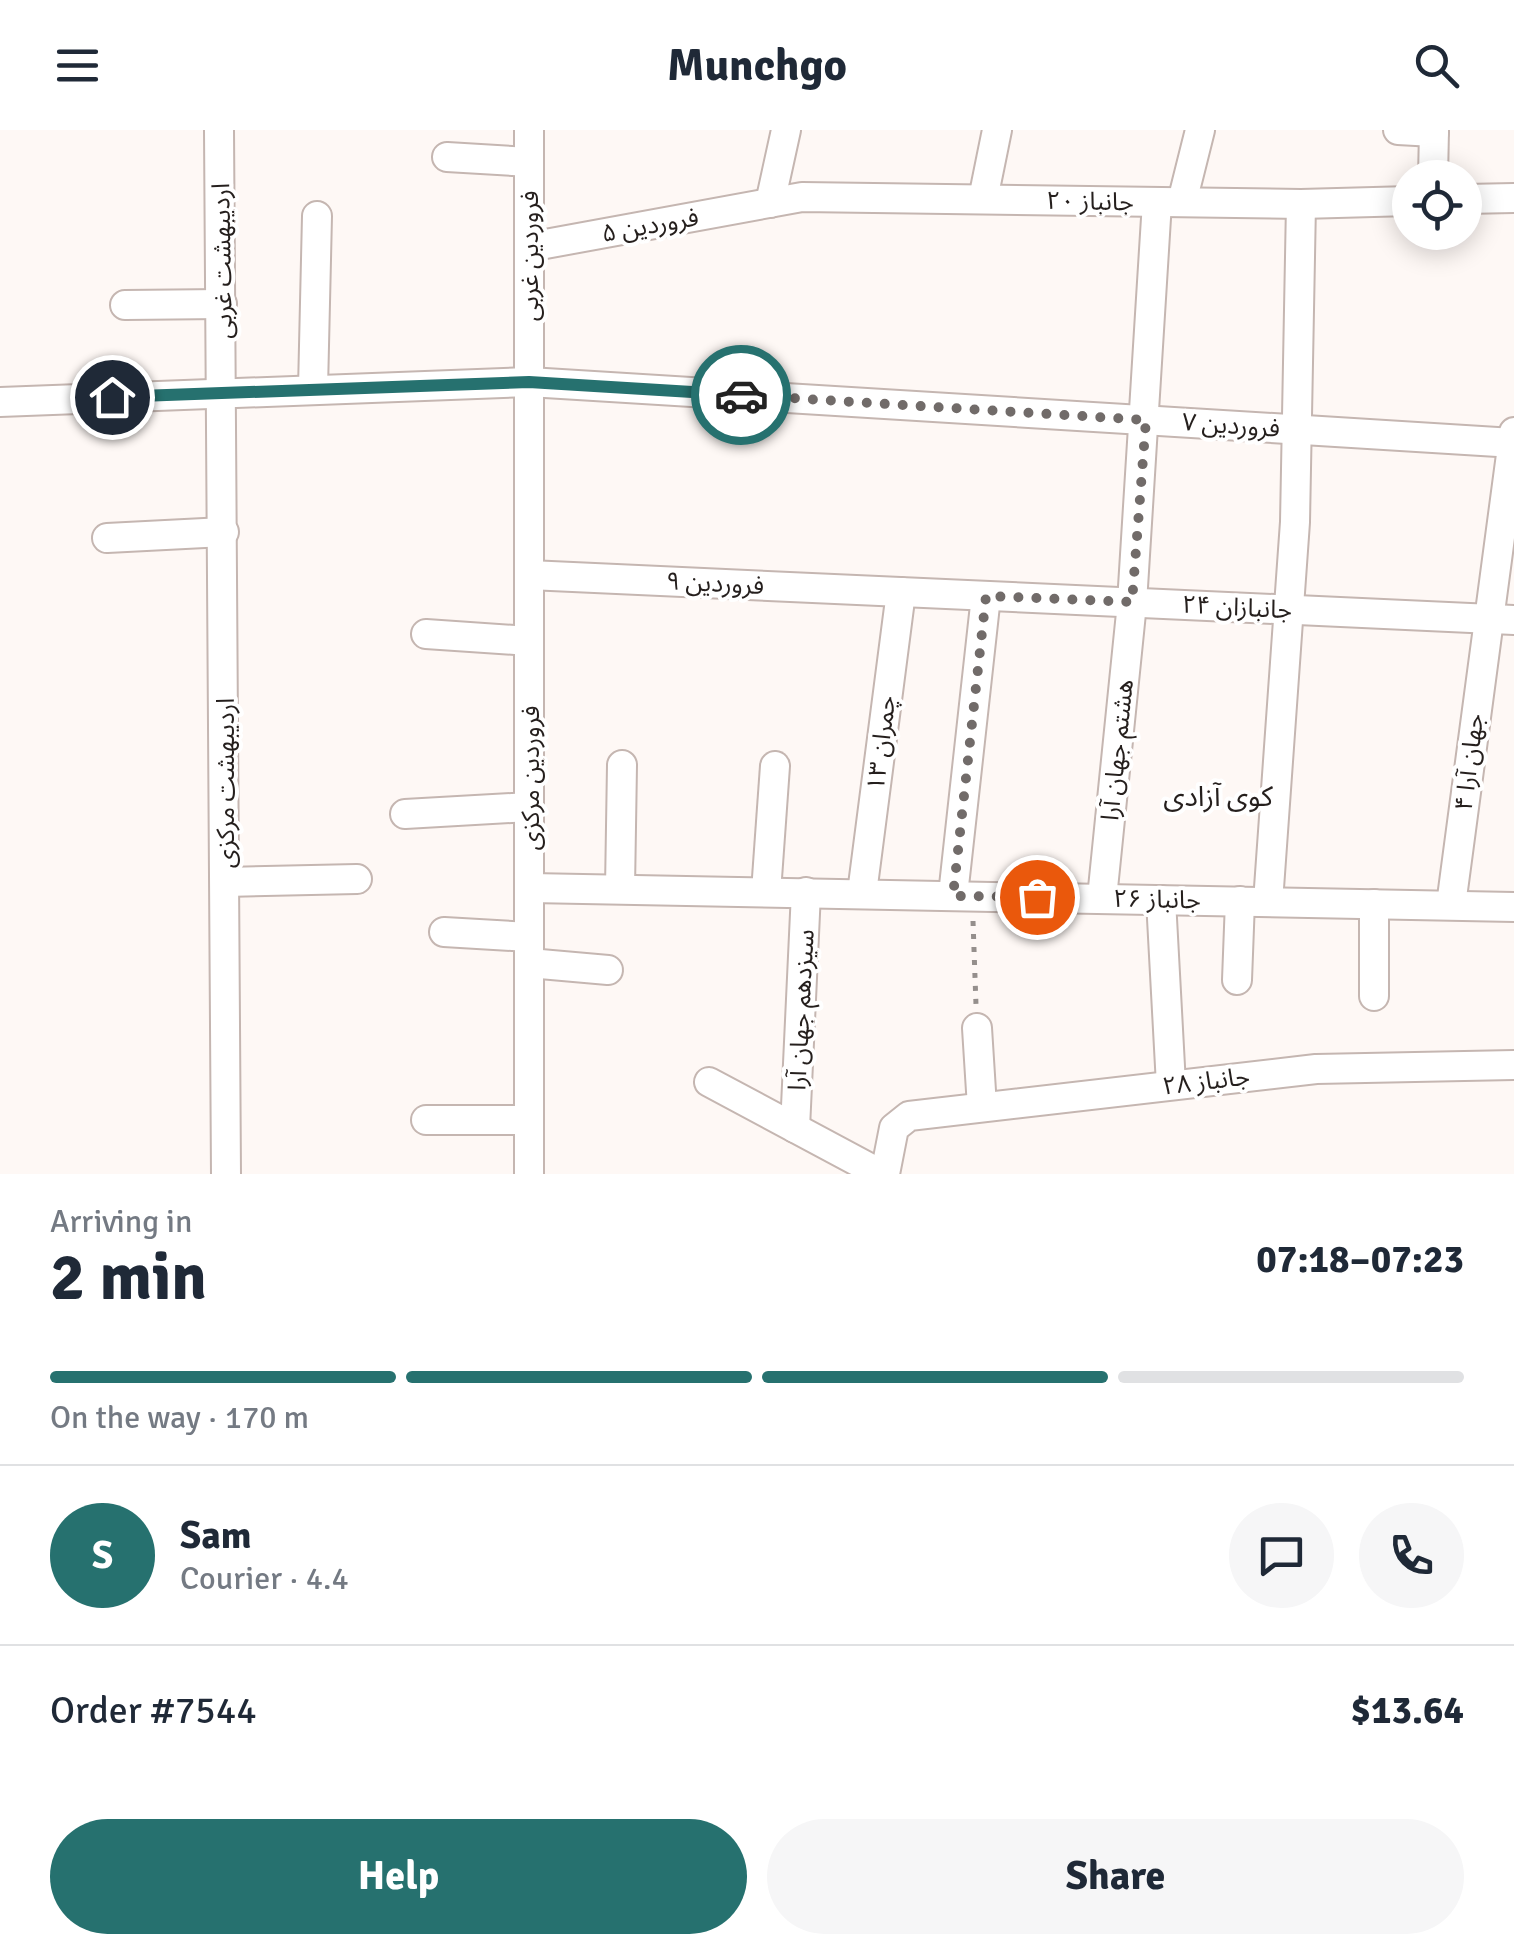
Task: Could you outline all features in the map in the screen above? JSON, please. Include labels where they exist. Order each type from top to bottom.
[{"type":"street","name":"اردیبهشت غربی","points":[[219,130],[224,391]]},
{"type":"street","name":"فروردین غربی","points":[[529,382],[530,130]]},
{"type":"street","points":[[770,203],[786,130]]},
{"type":"street","points":[[983,199],[997,130]]},
{"type":"street","name":"هشتم جهان آرا","points":[[1102,898],[1169,202],[1200,130]]},
{"type":"street","points":[[1398,130],[1434,131],[1433,160]]},
{"type":"street","points":[[447,157],[530,162]]},
{"type":"street","name":"۲۰ جانباز","points":[[770,203],[802,197],[1301,204],[1392,201]]},
{"type":"street","points":[[1482,199],[1514,198]]},
{"type":"street","name":"فروردین ۵","points":[[530,247],[770,203]]},
{"type":"street","points":[[1237,980],[1279,754],[1298,430],[1301,204]]},
{"type":"street","points":[[313,388],[317,216]]},
{"type":"street","points":[[125,305],[222,304]]},
{"type":"street","name":"فروردین ۷","points":[[0,402],[529,382],[1514,443]]},
{"type":"street","name":"فروردین مرکزی","points":[[528,1174],[529,382]]},
{"type":"street","name":"اردیبهشت مرکزی","points":[[224,391],[226,1174]]},
{"type":"street","name":"۴ جهان آرا","points":[[1451,906],[1500,619],[1501,534],[1514,432]]},
{"type":"street","points":[[107,538],[224,532]]},
{"type":"street","name":"فروردین ۹","points":[[529,575],[901,592]]},
{"type":"street","name":"جانبازان ۲۴","points":[[901,592],[1500,619]]},
{"type":"street","name":"۱۳ چمران","points":[[862,894],[901,592]]},
{"type":"street","points":[[962,896],[986,596]]},
{"type":"street","points":[[426,634],[529,640]]},
{"type":"street","points":[[620,888],[622,765]]},
{"type":"street","points":[[766,892],[775,766]]},
{"type":"street","points":[[405,814],[529,807]]},
{"type":"street","points":[[225,882],[357,879]]},
{"type":"street","name":"جانباز ۲۶","points":[[531,888],[1514,906]]},
{"type":"street","name":"سیزدهم جهان آرا","points":[[795,1128],[806,892]]},
{"type":"street","points":[[1161,900],[1171,1086]]},
{"type":"street","points":[[1374,904],[1374,996]]},
{"type":"street","points":[[444,932],[608,970]]},
{"type":"street","points":[[978,1028],[982,1107]]},
{"type":"street","name":"جانباز ۲۸","points":[[883,1174],[894,1128],[900,1119],[1316,1069],[1514,1066]]},
{"type":"street","points":[[710,1082],[883,1174]]},
{"type":"street","points":[[426,1120],[528,1120]]},
{"type":"path","points":[[962,896],[978,1028]]},
{"type":"way so far","points":[[741,395],[1146,420],[1132,602],[986,596],[953,896],[1037,897]]},
{"type":"district","name":"کوی آزادی","points":[[1218,797]]},
{"type":"route","points":[[112,397],[529,382],[741,395]]}]
